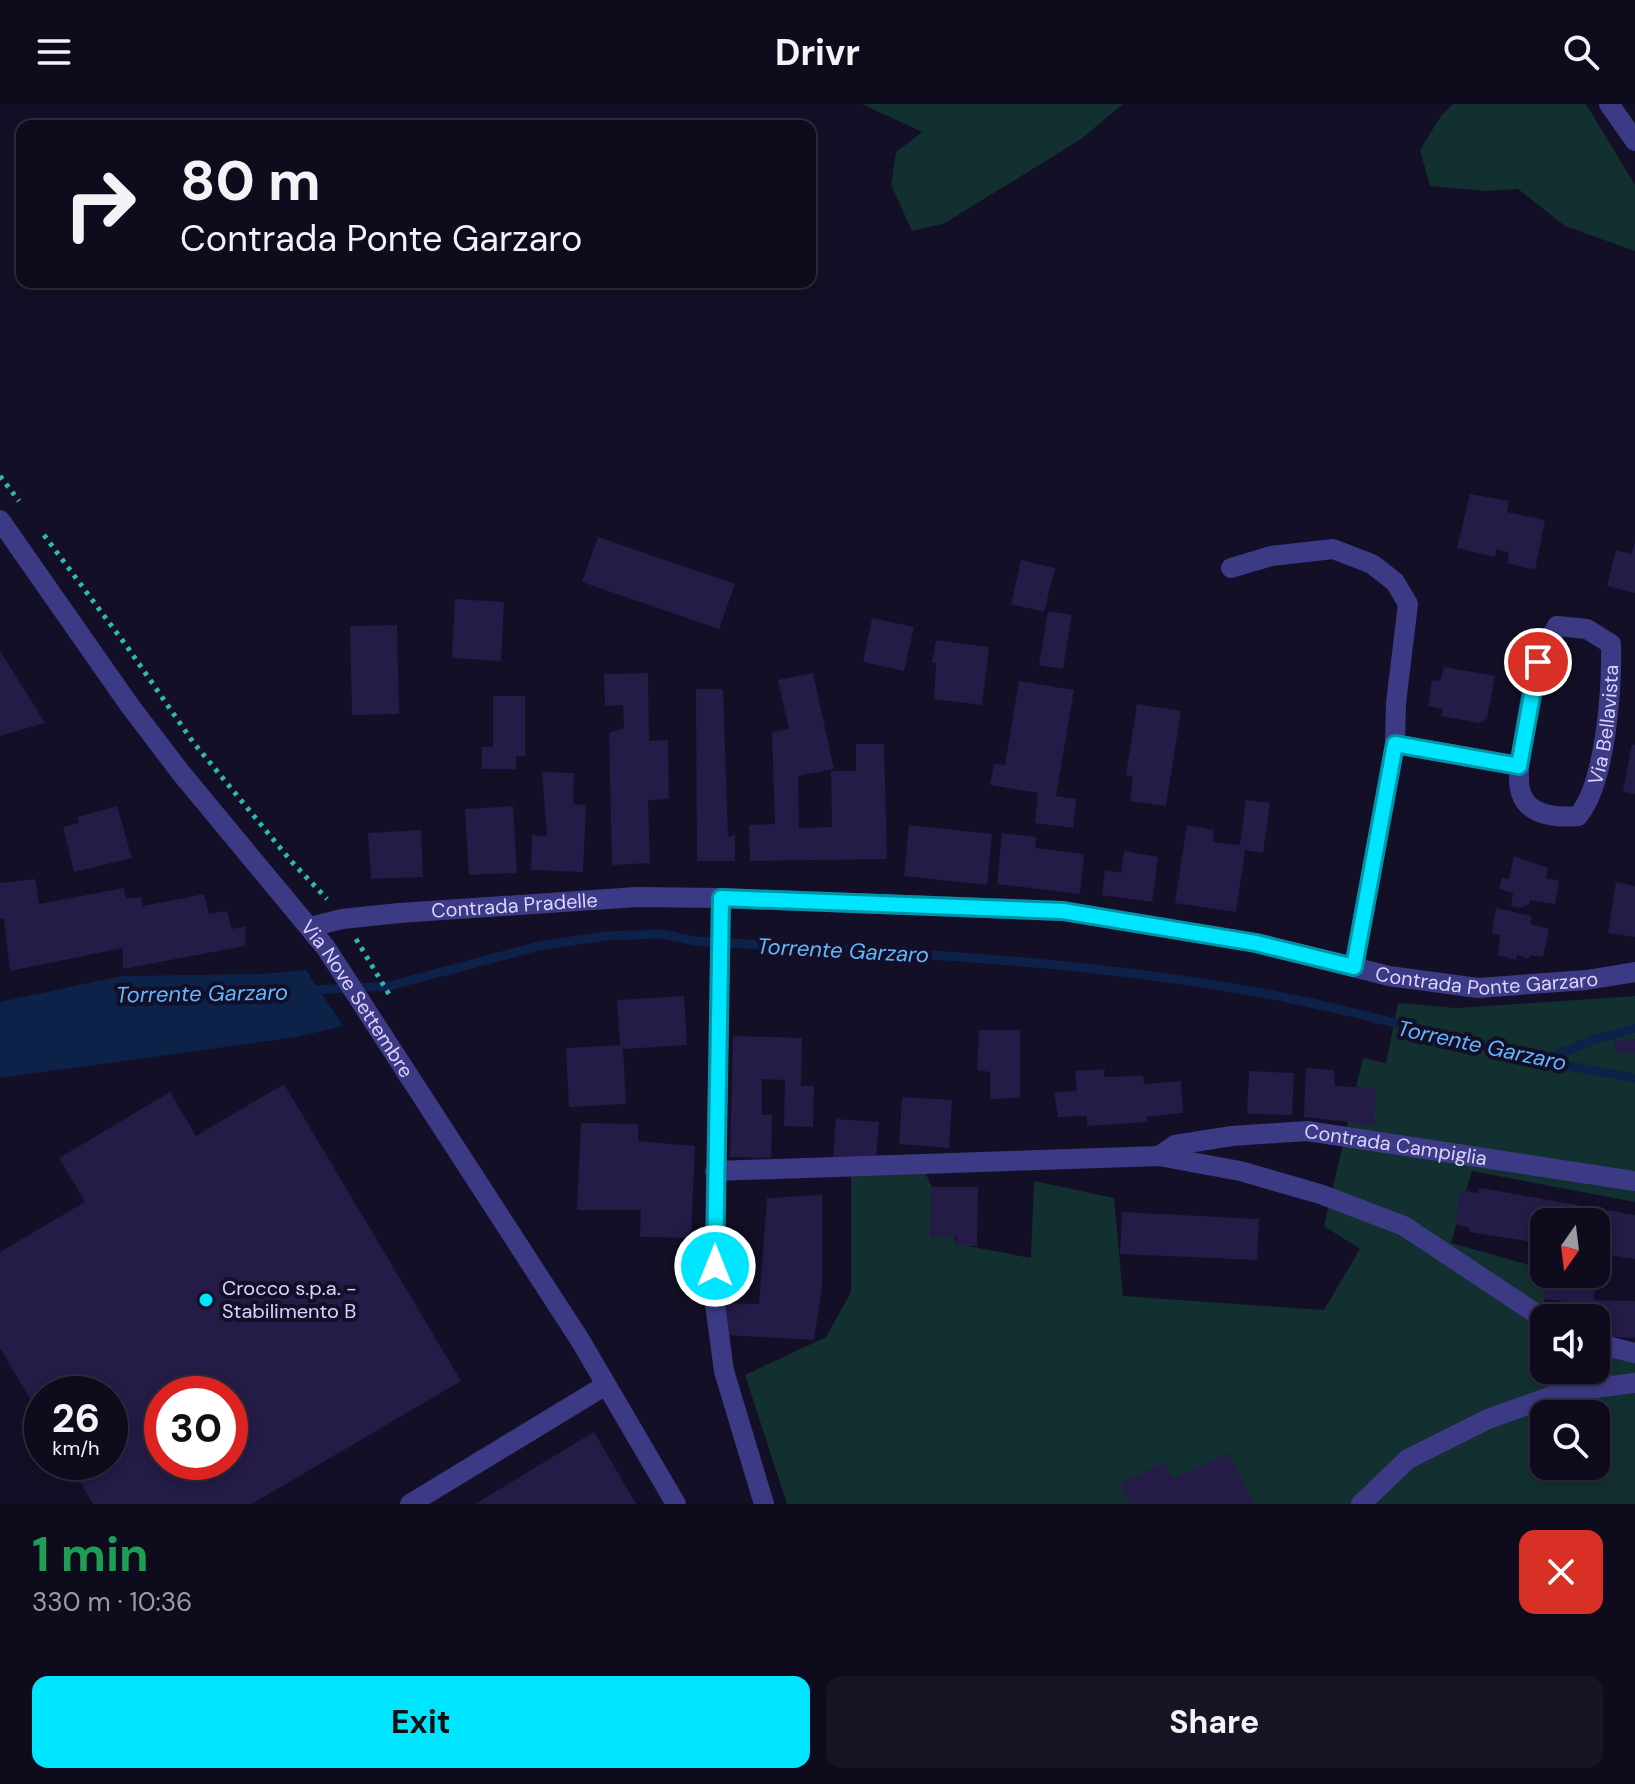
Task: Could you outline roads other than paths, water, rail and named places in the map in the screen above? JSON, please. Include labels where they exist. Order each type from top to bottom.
[{"type":"street","points":[[1609,104],[1635,141]]},
{"type":"street","name":"Via Nove Settembre","points":[[0,520],[130,706],[181,773],[326,948],[580,1340],[676,1504]]},
{"type":"street","points":[[1231,568],[1271,556],[1333,549],[1372,564],[1395,582],[1408,604],[1396,703],[1395,744],[1354,967]]},
{"type":"street","name":"Via Bellavista","points":[[1557,626],[1587,629],[1611,644],[1612,672],[1607,719],[1589,803],[1578,816],[1560,818],[1534,811],[1521,795],[1519,766],[1538,662],[1546,643],[1557,626]]},
{"type":"street","points":[[1395,744],[1519,766]]},
{"type":"street","name":"Contrada Pradelle","points":[[310,927],[350,917],[399,913],[637,897],[721,898]]},
{"type":"street","points":[[721,898],[714,1297],[724,1371],[764,1504]]},
{"type":"street","name":"Contrada Ponte Garzaro","points":[[721,898],[1063,911],[1256,943],[1389,976],[1478,988],[1586,980],[1635,972]]},
{"type":"street","name":"Contrada Campiglia","points":[[1159,1156],[1175,1145],[1232,1136],[1307,1131],[1635,1181]]},
{"type":"street","name":"Contrada Campiglia","points":[[715,1171],[1159,1156],[1240,1171],[1320,1194],[1404,1226],[1530,1310]]},
{"type":"street","points":[[1610,1347],[1635,1353]]},
{"type":"street","points":[[1361,1504],[1408,1459],[1488,1419],[1563,1392],[1635,1383]]},
{"type":"street","points":[[410,1504],[606,1385]]},
{"type":"water","points":[[306,970],[343,1026],[297,1037],[0,1078],[0,1002],[121,976],[262,974]]},
{"type":"waterway","name":"Torrente Garzaro","points":[[310,990],[389,986],[539,946],[605,936],[662,934],[695,941],[992,959],[1140,974],[1331,1007],[1547,1061],[1635,1078]]},
{"type":"waterway","points":[[1540,1061],[1635,1028]]},
{"type":"place","name":"Crocco s.p.a. - Stabilimento B","points":[[206,1300]]}]
